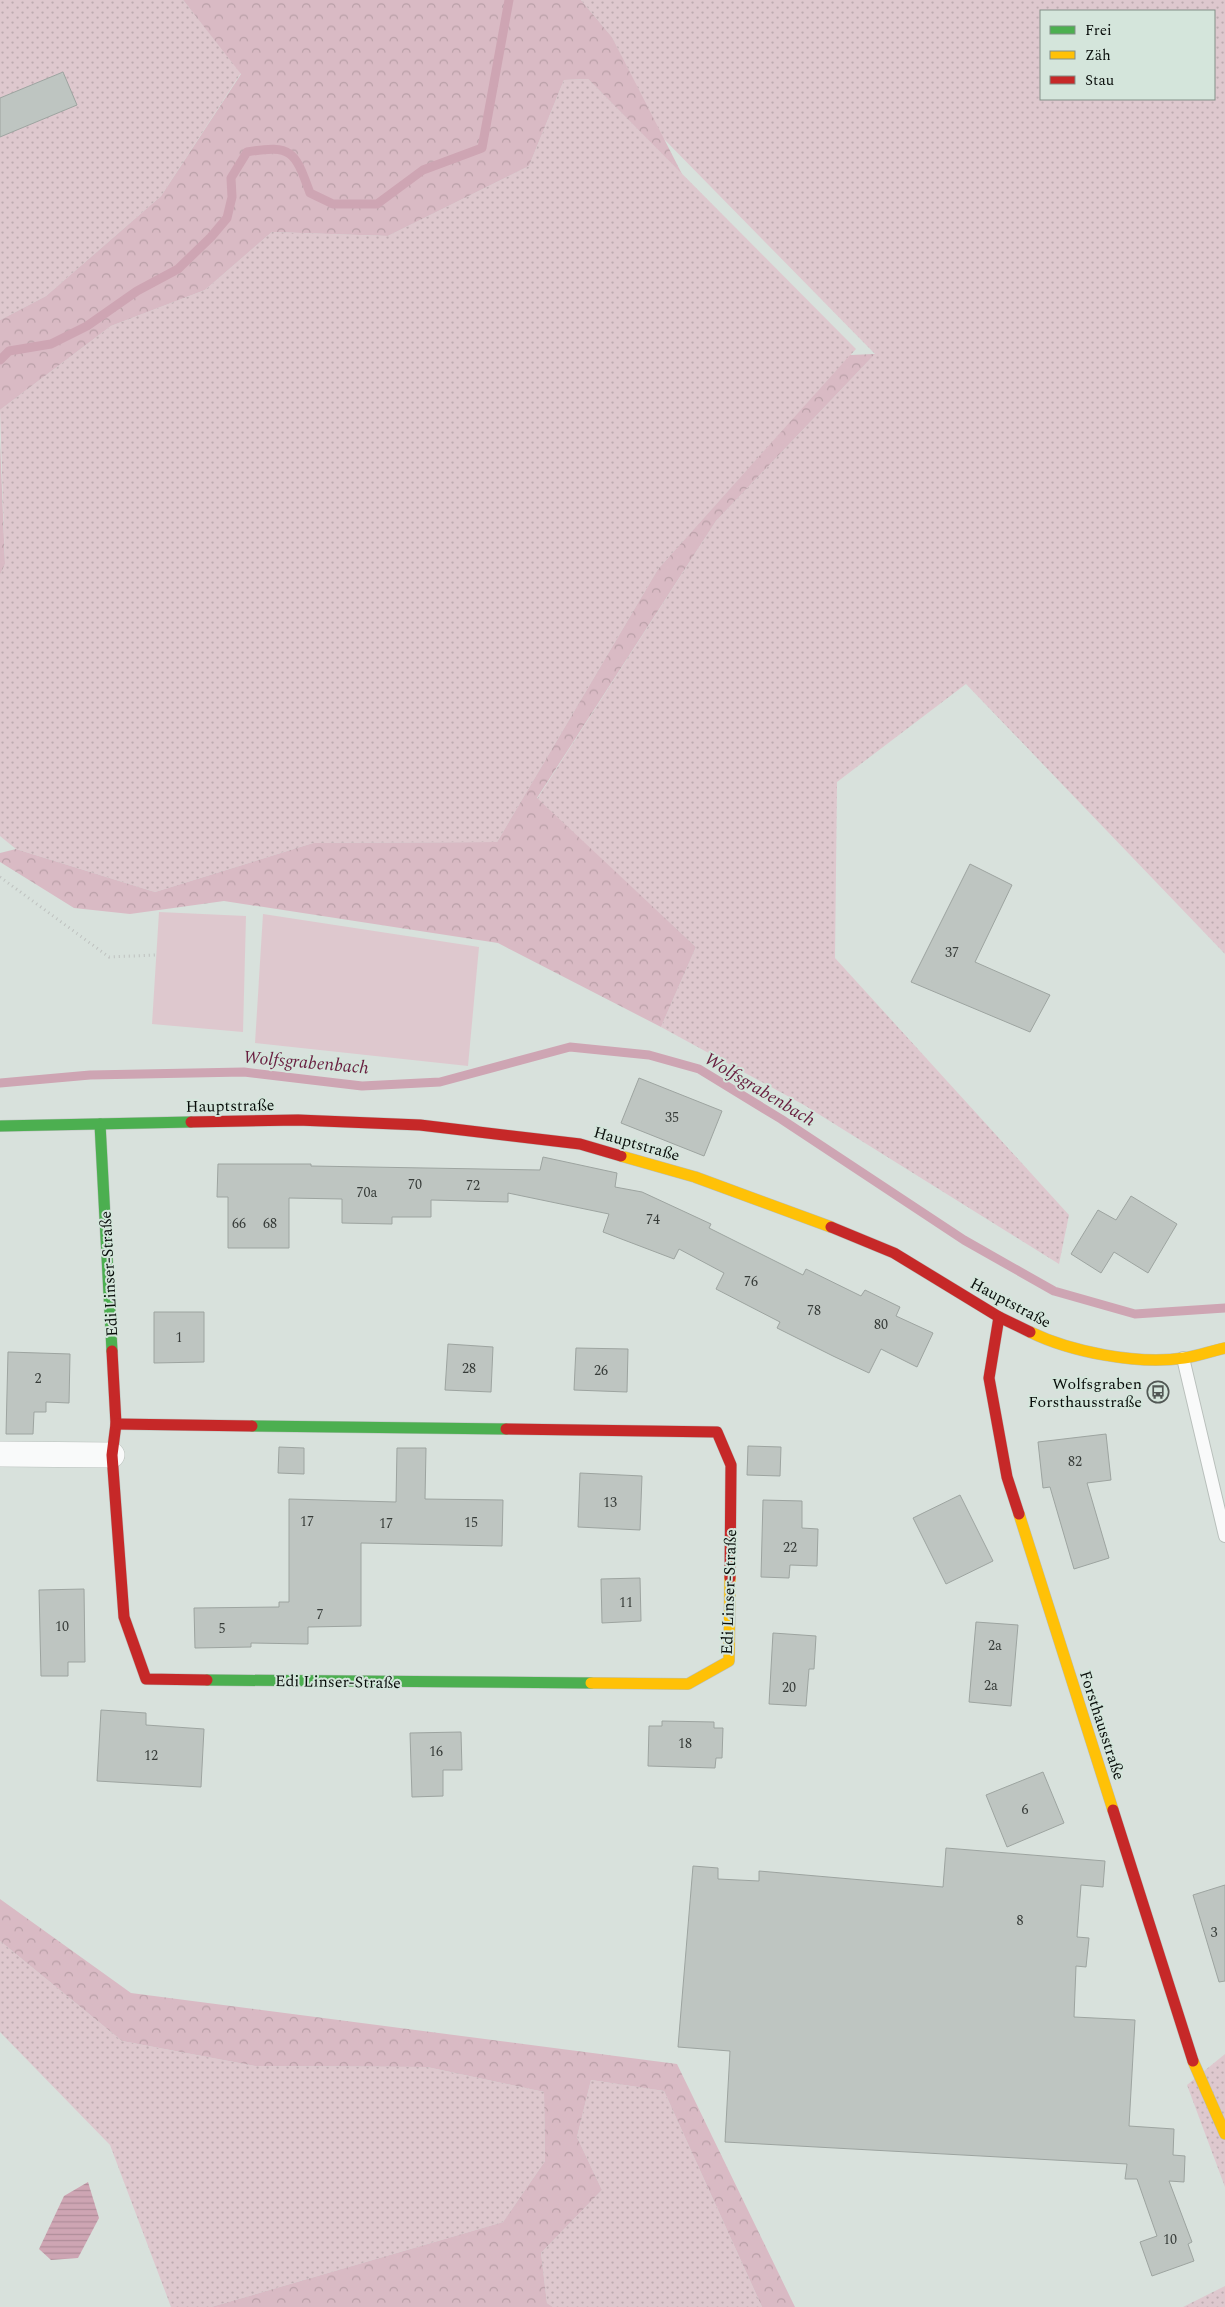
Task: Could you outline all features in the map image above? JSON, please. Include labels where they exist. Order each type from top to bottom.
[{"type":"street","name":"Hauptstraße","points":[[0,1126],[326,1121],[420,1125],[580,1144],[695,1177],[804,1215],[894,1253],[999,1317],[1047,1340],[1094,1354],[1154,1359],[1183,1358],[1225,1348]]},
{"type":"street","name":"Edi Linser-Straße","points":[[100,1124],[116,1424],[112,1455],[124,1617],[146,1679],[688,1684],[729,1661],[731,1465],[716,1432],[116,1424]]},
{"type":"street","name":"Forsthausstraße","points":[[999,1317],[989,1378],[1007,1477],[1191,2056],[1225,2134]]},
{"type":"street","points":[[0,1454],[112,1455]]},
{"type":"lane","points":[[1183,1358],[1225,1536]]},
{"type":"path","points":[[0,877],[109,957],[156,955]]},
{"type":"shaded area","points":[[0,0],[183,0],[241,73],[161,196],[46,296],[0,320]]},
{"type":"shaded area","points":[[581,0],[1225,0],[1225,954],[966,684],[837,782],[835,958],[1069,1215],[1059,1264],[804,1105],[661,1027],[696,947],[537,799],[716,521],[875,354],[661,136],[612,37]]},
{"type":"shaded area","points":[[588,79],[856,349],[658,569],[497,842],[313,843],[155,892],[16,849],[0,836],[0,575],[5,564],[0,410],[111,326],[205,290],[272,232],[388,236],[529,166],[564,80]]},
{"type":"shaded area","points":[[159,912],[246,916],[243,1032],[152,1024]]},
{"type":"shaded area","points":[[263,914],[479,947],[468,1066],[255,1043]]},
{"type":"shaded area","points":[[0,1941],[122,2041],[255,2066],[427,2067],[544,2092],[545,2161],[503,2222],[211,2307],[171,2307],[110,2145],[0,2032]]},
{"type":"shaded area","points":[[1225,2054],[1225,2187],[1187,2085]]},
{"type":"shaded area","points":[[591,2080],[664,2091],[762,2307],[553,2307],[547,2303],[541,2253],[602,2190],[577,2137]]},
{"type":"shaded area","points":[[88,2182],[99,2218],[78,2258],[51,2260],[39,2249],[64,2196]]},
{"type":"shaded area","points":[[1225,2286],[1225,2307],[1183,2307]]},
{"type":"green space","points":[[183,0],[581,0],[612,37],[682,174],[588,79],[564,80],[529,166],[388,236],[272,232],[205,290],[111,326],[0,410],[0,320],[46,296],[161,196],[241,74]]},
{"type":"green space","points":[[875,354],[716,521],[537,798],[696,947],[661,1027],[498,943],[224,901],[130,914],[74,908],[0,862],[0,853],[16,849],[155,892],[313,843],[497,842],[658,569],[850,355]]},
{"type":"green space","points":[[0,440],[5,564],[0,575]]},
{"type":"green space","points":[[0,1899],[131,1993],[677,2064],[795,2307],[762,2307],[664,2091],[591,2080],[577,2137],[602,2190],[541,2253],[547,2303],[553,2307],[211,2307],[503,2222],[545,2161],[544,2092],[427,2067],[255,2066],[122,2041],[0,1941]]},
{"type":"building","points":[[63,72],[77,105],[0,137],[0,98]]},
{"type":"building","points":[[970,864],[1012,885],[975,962],[1050,995],[1030,1032],[911,982]]},
{"type":"building","points":[[639,1078],[722,1111],[704,1156],[621,1123]]},
{"type":"building","points":[[543,1157],[617,1173],[615,1187],[642,1192],[711,1224],[709,1228],[803,1275],[806,1269],[861,1296],[865,1290],[900,1307],[896,1316],[933,1333],[917,1367],[881,1349],[869,1373],[833,1356],[777,1328],[780,1322],[716,1289],[724,1273],[679,1249],[674,1259],[603,1232],[609,1214],[508,1193],[508,1202],[431,1200],[431,1217],[392,1217],[392,1224],[342,1223],[342,1199],[289,1198],[289,1248],[228,1248],[228,1197],[217,1197],[218,1164],[311,1164],[311,1166],[540,1170]]},
{"type":"building","points":[[1131,1196],[1177,1224],[1148,1273],[1114,1252],[1101,1273],[1071,1254],[1098,1210],[1116,1220]]},
{"type":"building","points":[[154,1312],[204,1312],[204,1362],[154,1363]]},
{"type":"building","points":[[448,1344],[493,1347],[491,1392],[445,1390]]},
{"type":"building","points":[[576,1348],[628,1349],[627,1392],[574,1390]]},
{"type":"building","points":[[8,1352],[70,1354],[69,1403],[46,1402],[46,1412],[34,1412],[33,1434],[6,1434]]},
{"type":"building","points":[[1106,1434],[1111,1480],[1087,1483],[1109,1558],[1074,1569],[1050,1487],[1043,1488],[1038,1442]]},
{"type":"building","points":[[748,1446],[781,1447],[780,1476],[747,1475]]},
{"type":"building","points":[[279,1447],[304,1448],[304,1474],[278,1473]]},
{"type":"building","points":[[397,1448],[426,1448],[425,1499],[503,1500],[502,1546],[361,1543],[361,1626],[308,1627],[308,1644],[251,1643],[251,1647],[195,1648],[194,1608],[279,1607],[279,1602],[289,1602],[289,1499],[396,1502]]},
{"type":"building","points":[[580,1473],[642,1476],[640,1530],[578,1527]]},
{"type":"building","points":[[960,1495],[993,1561],[946,1584],[913,1518]]},
{"type":"building","points":[[763,1500],[802,1501],[802,1528],[818,1529],[817,1566],[790,1565],[789,1578],[761,1577]]},
{"type":"building","points":[[640,1578],[641,1621],[602,1623],[601,1579]]},
{"type":"building","points":[[84,1589],[85,1662],[68,1662],[68,1676],[41,1676],[39,1590]]},
{"type":"building","points":[[976,1622],[1018,1625],[1011,1706],[969,1702]]},
{"type":"building","points":[[773,1633],[816,1636],[814,1669],[809,1669],[806,1706],[769,1704]]},
{"type":"building","points":[[101,1710],[146,1713],[146,1725],[204,1729],[201,1787],[97,1781]]},
{"type":"building","points":[[662,1721],[714,1722],[714,1728],[723,1728],[722,1758],[716,1758],[715,1768],[648,1766],[649,1726],[662,1726]]},
{"type":"building","points":[[461,1732],[462,1770],[443,1770],[443,1796],[412,1797],[410,1733]]},
{"type":"building","points":[[1043,1772],[1064,1823],[1007,1847],[986,1795]]},
{"type":"building","points":[[946,1848],[1105,1861],[1103,1887],[1081,1885],[1077,1937],[1089,1938],[1086,1967],[1076,1966],[1074,2017],[1135,2020],[1129,2126],[1174,2129],[1173,2155],[1185,2156],[1184,2182],[1169,2181],[1192,2242],[1188,2244],[1194,2261],[1152,2276],[1140,2242],[1157,2236],[1137,2179],[1125,2179],[1127,2164],[725,2142],[730,2051],[678,2047],[693,1866],[718,1868],[718,1879],[759,1881],[759,1871],[943,1887]]},
{"type":"building","points":[[1225,1885],[1225,1981],[1219,1982],[1193,1895]]},
{"type":"waterway","points":[[0,360],[9,351],[51,344],[87,326],[137,291],[178,269],[211,237],[227,218],[232,197],[231,178],[247,152],[274,149],[290,154],[296,160],[310,193],[333,204],[377,204],[423,170],[482,148],[509,0]]},
{"type":"waterway","name":"Wolfsgrabenbach","points":[[0,1083],[90,1075],[244,1072],[362,1086],[440,1082],[570,1047],[649,1055],[699,1069],[781,1119],[964,1240],[1054,1291],[1135,1314],[1225,1308]]},
{"type":"traffic: fast","points":[[0,1126],[191,1122]]},
{"type":"traffic: fast","points":[[100,1124],[112,1351]]},
{"type":"traffic: fast","points":[[252,1426],[506,1429]]},
{"type":"traffic: fast","points":[[207,1680],[591,1683]]},
{"type":"traffic: slow","points":[[621,1156],[695,1177],[831,1227]]},
{"type":"traffic: slow","points":[[1030,1332],[1085,1351],[1146,1360],[1184,1358],[1225,1348]]},
{"type":"traffic: slow","points":[[1019,1514],[1113,1810]]},
{"type":"traffic: slow","points":[[591,1683],[688,1684],[729,1661],[730,1578]]},
{"type":"traffic: slow","points":[[1193,2061],[1225,2134]]},
{"type":"traffic: jam","points":[[191,1122],[298,1120],[420,1125],[580,1144],[621,1156]]},
{"type":"traffic: jam","points":[[831,1227],[894,1253],[999,1317],[1030,1332]]},
{"type":"traffic: jam","points":[[999,1317],[989,1378],[1007,1477],[1019,1514]]},
{"type":"traffic: jam","points":[[112,1351],[116,1424],[112,1455],[124,1617],[146,1679],[207,1680]]},
{"type":"traffic: jam","points":[[116,1424],[252,1426]]},
{"type":"traffic: jam","points":[[506,1429],[717,1432],[731,1465],[730,1578]]},
{"type":"traffic: jam","points":[[1113,1810],[1193,2061]]},
{"type":"place","name":"Wolfsgraben Forsthausstraße","points":[[1158,1392]]}]
